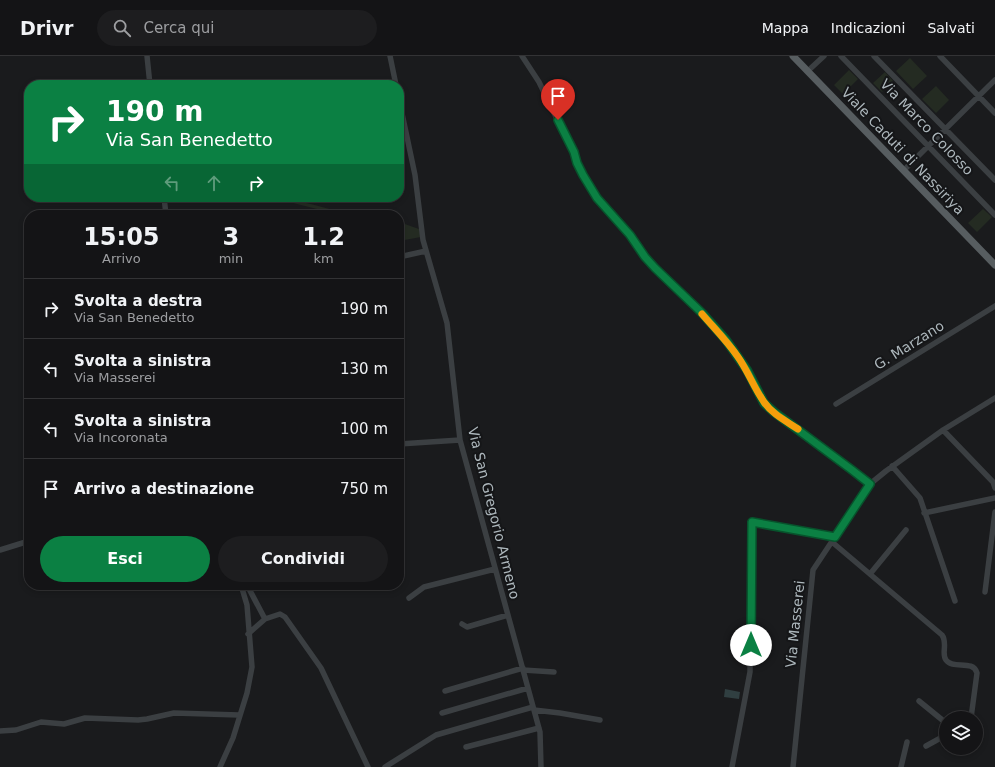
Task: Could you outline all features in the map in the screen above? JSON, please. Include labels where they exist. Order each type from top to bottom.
[{"type":"main road","name":"Viale Caduti di Nassiriya","points":[[793,56],[995,265]]},
{"type":"main road","name":"Viale Caduti di Nassiriya","points":[[800,56],[995,258]]},
{"type":"street","points":[[147,56],[149,80]]},
{"type":"street","points":[[390,56],[395,80]]},
{"type":"street","points":[[522,56],[539,82],[574,152],[577,163],[583,175],[597,198],[630,235],[645,257],[702,313],[726,340],[747,370],[764,403],[870,484]]},
{"type":"street","points":[[811,68],[824,56]]},
{"type":"street","name":"Via Marco Colosso","points":[[841,56],[995,215]]},
{"type":"street","points":[[874,56],[995,180]]},
{"type":"street","points":[[940,56],[995,113]]},
{"type":"street","points":[[907,167],[995,80]]},
{"type":"street","name":"Via San Gregorio Armeno","points":[[404,122],[415,174],[421,228],[426,251],[447,323],[460,440],[539,728],[541,738],[541,767]]},
{"type":"street","points":[[404,256],[426,251]]},
{"type":"street","name":"G. Marzano","points":[[836,404],[995,306]]},
{"type":"street","name":"Via Masserei","points":[[793,767],[813,570],[870,484],[892,466],[943,430],[995,398]]},
{"type":"street","points":[[943,430],[993,482],[995,488]]},
{"type":"street","points":[[404,444],[460,440]]},
{"type":"street","points":[[892,466],[920,498],[955,601]]},
{"type":"street","points":[[924,513],[995,498]]},
{"type":"street","points":[[985,592],[995,512]]},
{"type":"street","points":[[732,767],[750,672],[752,522],[833,539],[870,574],[942,635],[946,643],[944,656],[948,662],[970,666],[976,670],[977,673],[971,711]]},
{"type":"street","points":[[870,574],[906,530]]},
{"type":"street","points":[[0,550],[24,543]]},
{"type":"street","points":[[409,598],[424,587],[495,569]]},
{"type":"street","points":[[220,767],[233,738],[247,693],[252,667],[248,634],[247,605],[242,590]]},
{"type":"street","points":[[250,590],[264,619]]},
{"type":"street","points":[[248,634],[264,619],[280,614],[285,617],[321,668],[368,767]]},
{"type":"street","points":[[462,624],[467,627],[508,615]]},
{"type":"street","points":[[445,691],[523,669],[554,672]]},
{"type":"street","points":[[442,714],[528,688]]},
{"type":"street","points":[[919,701],[939,717]]},
{"type":"street","points":[[385,767],[436,735],[534,709],[600,720]]},
{"type":"street","points":[[0,731],[16,730],[41,722],[64,724],[85,718],[138,720],[174,713],[239,715]]},
{"type":"street","points":[[466,746],[539,728]]},
{"type":"street","points":[[926,746],[939,740]]},
{"type":"street","points":[[901,767],[907,742]]},
{"type":"shaded area","points":[[910,58],[927,76],[913,89],[896,71]]},
{"type":"shaded area","points":[[849,70],[858,79],[843,94],[834,85]]},
{"type":"shaded area","points":[[885,72],[893,81],[882,92],[873,83]]},
{"type":"shaded area","points":[[936,86],[949,100],[936,113],[922,99]]},
{"type":"shaded area","points":[[289,202],[303,202],[333,210],[321,210]]},
{"type":"shaded area","points":[[983,209],[992,217],[977,232],[968,223]]},
{"type":"shaded area","points":[[404,224],[419,229],[421,237],[404,240]]},
{"type":"shaded area","points":[[725,689],[740,692],[739,699],[724,697]]},
{"type":"slow traffic","points":[[702,314],[726,340],[747,370],[764,403],[798,429]]},
{"type":"route","points":[[558,120],[574,152],[577,163],[583,175],[597,198],[630,235],[645,257],[664,279],[702,313],[726,340],[747,370],[764,403],[870,484],[835,537],[752,522],[751,645]]}]
